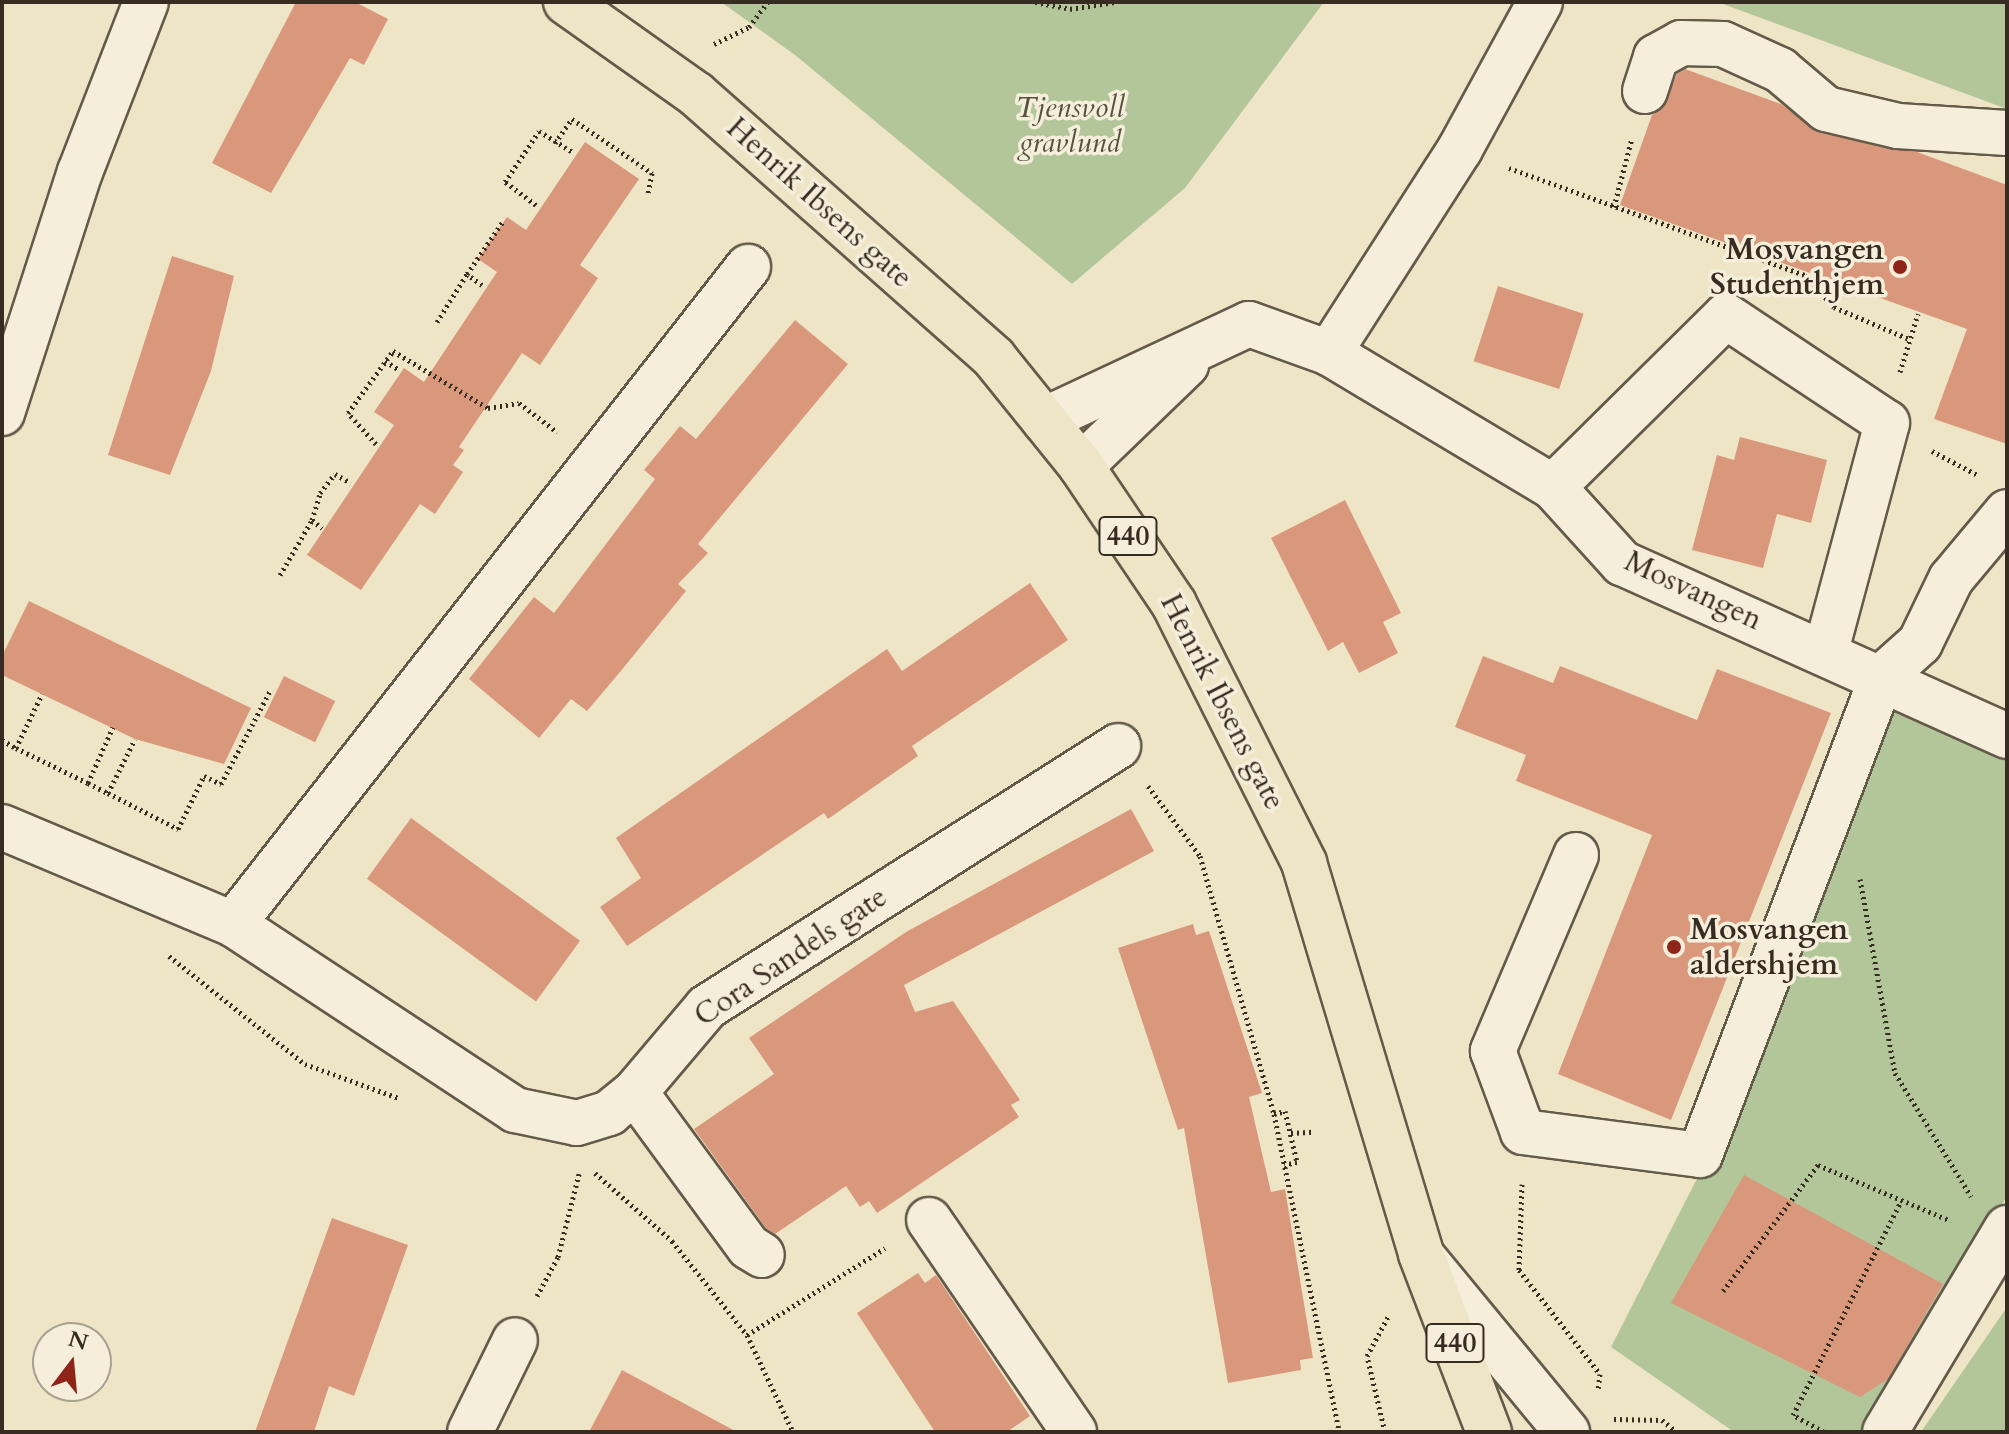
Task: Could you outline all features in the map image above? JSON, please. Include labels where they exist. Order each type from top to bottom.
[{"type":"main road","name":"Henrik Ibsens gate","points":[[566,2],[696,94],[994,358],[1081,466],[1174,604],[1304,863],[1421,1254],[1489,1432]]},
{"type":"street","points":[[2,413],[54,267],[80,172],[146,2]]},
{"type":"street","points":[[1329,353],[1460,149],[1540,2]]},
{"type":"street","points":[[1645,91],[1656,57],[1681,43],[1723,44],[1780,70],[1826,109],[1898,126],[2007,133]]},
{"type":"street","points":[[233,924],[748,267]]},
{"type":"street","points":[[1553,487],[1726,316],[1887,423],[1826,651]]},
{"type":"street","name":"Mosvangen","points":[[1044,420],[1196,354],[1249,324],[1329,353],[1553,487],[1622,563],[1826,651],[2007,736]]},
{"type":"street","name":"Mosvangen","points":[[1081,466],[1196,354]]},
{"type":"street","points":[[1576,855],[1493,1051],[1523,1132],[1700,1155],[1882,677],[1920,643],[1951,579],[2007,512]]},
{"type":"street","name":"Cora Sandels gate","points":[[577,1123],[609,1113],[635,1092],[707,1007],[1118,746]]},
{"type":"street","points":[[2,827],[233,924],[515,1110],[577,1123]]},
{"type":"street","points":[[635,1092],[749,1247],[762,1255]]},
{"type":"street","points":[[929,1220],[1074,1432]]},
{"type":"street","points":[[1885,1432],[2004,1234]]},
{"type":"street","points":[[1421,1254],[1581,1418]]},
{"type":"street","points":[[470,1432],[515,1340]]},
{"type":"path","points":[[714,44],[749,27],[768,2]]},
{"type":"path","points":[[1035,2],[1070,9],[1114,2]]},
{"type":"path","points":[[1614,207],[1645,91]]},
{"type":"path","points":[[555,143],[572,119],[652,173],[648,193]]},
{"type":"path","points":[[536,205],[505,182],[539,131],[572,152]]},
{"type":"path","points":[[1460,149],[1805,275],[1834,307],[1909,339]]},
{"type":"path","points":[[437,322],[504,220]]},
{"type":"path","points":[[467,274],[482,285]]},
{"type":"path","points":[[376,444],[348,413],[393,351],[488,408],[519,403],[540,419]]},
{"type":"path","points":[[385,361],[398,369]]},
{"type":"path","points":[[280,575],[335,474],[351,483]]},
{"type":"path","points":[[312,520],[322,528]]},
{"type":"path","points":[[2,740],[178,829],[204,776],[221,784],[270,691]]},
{"type":"path","points":[[16,748],[42,694]]},
{"type":"path","points":[[88,783],[113,727]]},
{"type":"path","points":[[108,793],[135,739]]},
{"type":"path","points":[[1118,746],[1200,856],[1274,1114],[1339,1432]]},
{"type":"path","points":[[1838,793],[1872,924],[1895,1073],[2004,1234]]},
{"type":"path","points":[[1274,1114],[1285,1111],[1297,1162],[1284,1165]]},
{"type":"path","points":[[515,1340],[558,1257],[581,1164],[577,1123]]},
{"type":"path","points":[[1291,1133],[1313,1132]]},
{"type":"path","points":[[1523,1132],[1519,1270],[1600,1374],[1581,1418]]},
{"type":"path","points":[[1723,1291],[1818,1165],[1901,1201],[2004,1234]]},
{"type":"path","points":[[1824,1432],[1793,1415],[1901,1201]]},
{"type":"path","points":[[793,1432],[747,1335],[929,1220]]},
{"type":"path","points":[[1367,1356],[1385,1432]]},
{"type":"path","points":[[1607,1419],[1662,1420],[1677,1432]]},
{"type":"green space","name":"Tjensvoll gravlund","points":[[721,2],[1324,2],[1185,188],[1072,284],[795,55]]},
{"type":"green space","points":[[1721,2],[2007,2],[2007,109],[1723,4]]},
{"type":"green space","points":[[1892,705],[2007,761],[2007,1196],[1865,1432],[1734,1432],[1611,1347],[1754,1067]]},
{"type":"green space","points":[[2007,1307],[2007,1432],[1921,1432]]},
{"type":"building","points":[[296,2],[355,2],[388,19],[364,65],[350,58],[271,193],[212,163]]},
{"type":"building","name":"Mosvangen Studenthjem","points":[[1685,69],[1781,104],[1820,133],[1917,152],[2007,185],[2007,444],[1934,419],[1967,329],[1620,205],[1652,115],[1662,109],[1677,74]]},
{"type":"building","points":[[585,142],[639,179],[580,265],[598,278],[540,365],[522,353],[459,447],[464,450],[453,465],[463,472],[435,514],[420,504],[361,590],[307,555],[394,425],[374,412],[404,368],[424,382],[497,272],[478,259],[507,217],[526,230]]},
{"type":"building","points":[[172,256],[234,276],[211,371],[170,475],[108,455]]},
{"type":"building","points":[[1498,286],[1584,314],[1559,389],[1474,361]]},
{"type":"building","points":[[795,320],[848,364],[698,544],[708,553],[678,584],[686,591],[620,672],[587,711],[571,699],[539,738],[469,679],[534,597],[554,613],[655,479],[644,470],[680,426],[696,439]]},
{"type":"building","points":[[1740,437],[1827,460],[1811,523],[1777,514],[1763,568],[1692,550],[1717,455],[1734,460]]},
{"type":"building","points":[[1345,500],[1401,613],[1383,622],[1398,653],[1359,673],[1343,642],[1328,651],[1271,538]]},
{"type":"building","points":[[1030,583],[1068,640],[912,746],[918,756],[828,819],[824,813],[627,946],[600,907],[641,878],[616,838],[887,649],[902,671]]},
{"type":"building","points":[[29,601],[251,708],[224,764],[135,739],[2,675],[2,656]]},
{"type":"building","name":"Mosvangen aldershjem","points":[[1483,656],[1553,683],[1560,666],[1697,720],[1717,669],[1831,713],[1671,1120],[1558,1074],[1652,835],[1516,781],[1526,755],[1455,727]]},
{"type":"building","points":[[284,676],[335,701],[315,742],[264,717]]},
{"type":"building","points":[[1131,809],[1154,851],[904,985],[915,1012],[953,1001],[1020,1100],[1011,1105],[1019,1117],[877,1213],[869,1201],[860,1207],[846,1186],[775,1234],[766,1228],[694,1129],[774,1074],[749,1038],[906,932]]},
{"type":"building","points":[[411,818],[580,941],[536,1002],[367,879]]},
{"type":"building","points":[[1193,924],[1196,935],[1209,931],[1262,1093],[1249,1097],[1271,1192],[1285,1189],[1313,1358],[1300,1360],[1301,1370],[1228,1383],[1184,1128],[1178,1130],[1118,948]]},
{"type":"building","points":[[1744,1175],[1943,1284],[1888,1379],[1860,1397],[1671,1303]]},
{"type":"building","points":[[332,1218],[408,1245],[354,1396],[329,1386],[314,1432],[255,1432]]},
{"type":"building","points":[[918,1273],[925,1283],[936,1275],[1030,1416],[1007,1432],[935,1432],[857,1313]]},
{"type":"building","points":[[622,1370],[737,1432],[589,1432]]},
{"type":"place","name":"Mosvangen Studenthjem","points":[[1900,267]]},
{"type":"place","name":"Mosvangen aldershjem","points":[[1674,947]]}]
